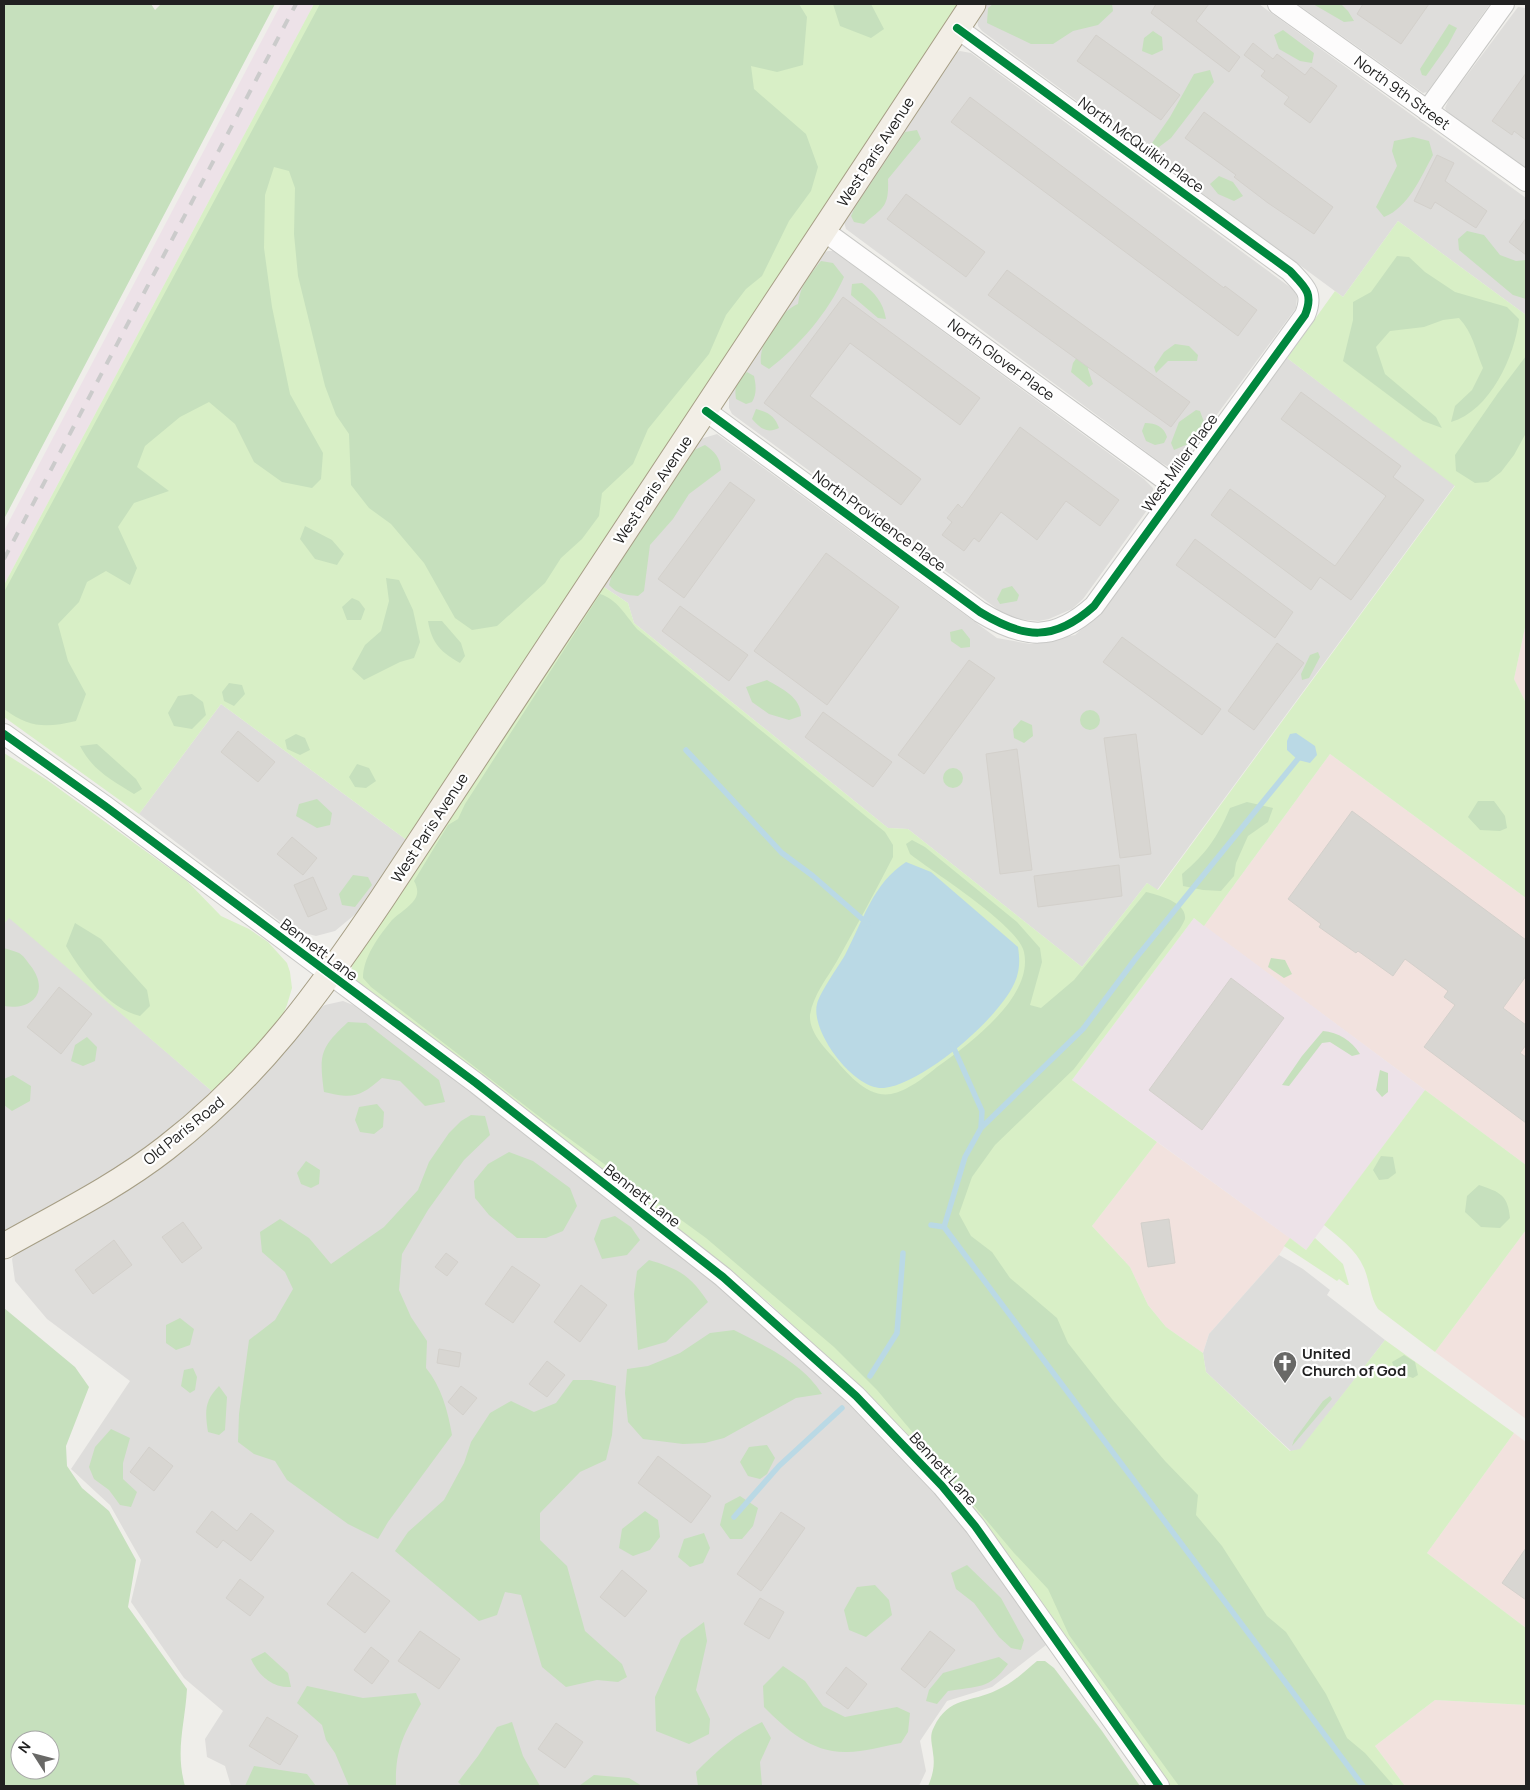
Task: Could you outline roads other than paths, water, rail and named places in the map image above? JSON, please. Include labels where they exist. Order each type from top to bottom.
[{"type":"main road","name":"West Paris Avenue","points":[[330,975],[706,411],[974,4]]},
{"type":"main road","name":"Old Paris Road","points":[[4,1246],[118,1181],[199,1121],[257,1066],[290,1029],[330,975]]},
{"type":"street","name":"North 9th Street","points":[[1278,4],[1526,181]]},
{"type":"street","points":[[1427,110],[1504,4]]},
{"type":"street","name":"North McQuilkin Place","points":[[957,28],[1290,271],[1306,287]]},
{"type":"street","name":"North Glover Place","points":[[824,231],[1178,490]]},
{"type":"street","name":"West Miller Place","points":[[1045,632],[1060,629],[1077,622],[1094,606],[1305,315],[1310,302],[1306,287]]},
{"type":"street","name":"North Providence Place","points":[[706,411],[980,612],[1012,630],[1029,633],[1045,632]]},
{"type":"street","name":"Bennett Lane","points":[[4,734],[113,812],[476,1083],[723,1277],[856,1396],[942,1486],[975,1526],[1159,1786]]},
{"type":"water","points":[[1296,733],[1315,746],[1317,755],[1310,763],[1298,760],[1287,750],[1287,741],[1290,734]]},
{"type":"water","points":[[906,862],[931,872],[1018,947],[1019,966],[1014,984],[1005,998],[958,1048],[919,1075],[900,1084],[884,1088],[873,1086],[860,1080],[837,1058],[827,1044],[820,1029],[817,1004],[825,986],[845,955],[877,892],[885,881]]},
{"type":"waterway","points":[[686,750],[782,853],[813,876],[868,924]]},
{"type":"waterway","points":[[981,1128],[1083,1029],[1136,958],[1301,755]]},
{"type":"waterway","points":[[944,1227],[965,1157],[981,1128],[982,1111],[952,1044]]},
{"type":"waterway","points":[[931,1225],[944,1227],[1363,1786]]},
{"type":"waterway","points":[[870,1376],[897,1333],[903,1253]]},
{"type":"waterway","points":[[734,1517],[779,1466],[842,1408]]},
{"type":"railway","points":[[4,559],[296,4]]},
{"type":"place","name":"United Church of God","points":[[1285,1384]]}]
